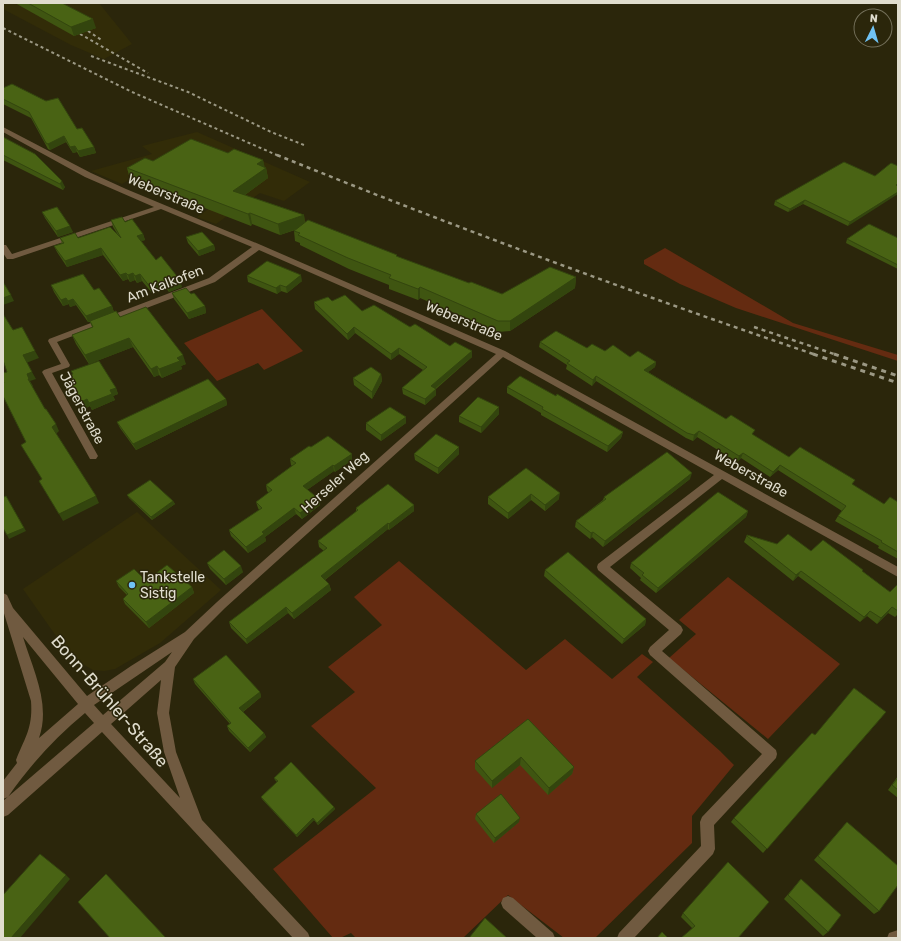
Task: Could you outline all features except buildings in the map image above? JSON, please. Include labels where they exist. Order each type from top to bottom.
[{"type":"street","name":"Weberstraße","points":[[3,129],[88,175],[502,353],[898,572]]},
{"type":"street","points":[[3,247],[10,257],[160,207]]},
{"type":"street","name":"Am Kalkofen","points":[[52,341],[212,280],[258,248]]},
{"type":"street","name":"Jägerstraße","points":[[52,341],[66,365],[47,372],[93,456]]},
{"type":"street","name":"Herseler Weg","points":[[17,771],[55,732],[86,704],[125,675],[190,635],[502,353]]},
{"type":"street","points":[[624,938],[708,849],[707,822],[771,754],[654,651],[677,630],[602,567],[722,474]]},
{"type":"street","name":"Bonn-Brühler-Straße","points":[[3,598],[10,611],[102,724],[303,938]]},
{"type":"street","points":[[3,792],[17,771],[35,734],[38,711],[37,701],[10,611]]},
{"type":"street","name":"Herseler Weg","points":[[3,810],[169,666],[190,635]]},
{"type":"street","name":"Bonn-Brühler-Straße","points":[[169,666],[163,713],[170,752],[196,824]]},
{"type":"street","points":[[508,903],[548,938]]},
{"type":"street","points":[[894,938],[898,937]]},
{"type":"shaded area","points":[[3,3],[99,3],[132,44],[104,59],[71,45],[3,9]]},
{"type":"shaded area","points":[[197,132],[310,182],[284,201],[260,193],[216,224],[197,217],[231,193],[157,163],[122,184],[91,171],[152,154],[142,146]]},
{"type":"shaded area","points":[[665,248],[793,323],[898,355],[898,361],[736,308],[680,284],[644,264],[644,260]]},
{"type":"shaded area","points":[[262,309],[303,351],[264,370],[258,363],[217,381],[184,343]]},
{"type":"shaded area","points":[[137,512],[221,590],[160,643],[115,669],[104,671],[93,670],[79,662],[63,646],[23,589]]},
{"type":"shaded area","points":[[399,561],[526,670],[565,639],[612,679],[642,654],[653,662],[637,677],[734,765],[692,816],[692,843],[595,938],[564,938],[508,895],[463,938],[356,938],[351,933],[340,938],[333,938],[273,869],[376,788],[311,726],[355,692],[328,667],[382,625],[354,597]]},
{"type":"shaded area","points":[[728,577],[840,664],[768,739],[669,658],[696,634],[679,620]]},
{"type":"railway","points":[[3,28],[132,92],[279,156]]},
{"type":"railway","points":[[88,31],[103,41]]},
{"type":"railway","points":[[80,34],[148,73]]},
{"type":"railway","points":[[91,56],[188,92],[271,132],[304,145]]},
{"type":"railway","points":[[277,155],[410,208],[545,259],[816,355]]},
{"type":"railway","points":[[754,327],[837,355]]},
{"type":"railway","points":[[813,354],[898,383]]},
{"type":"railway","points":[[834,354],[898,376]]},
{"type":"place","name":"Tankstelle Sistig","points":[[132,585]]}]
